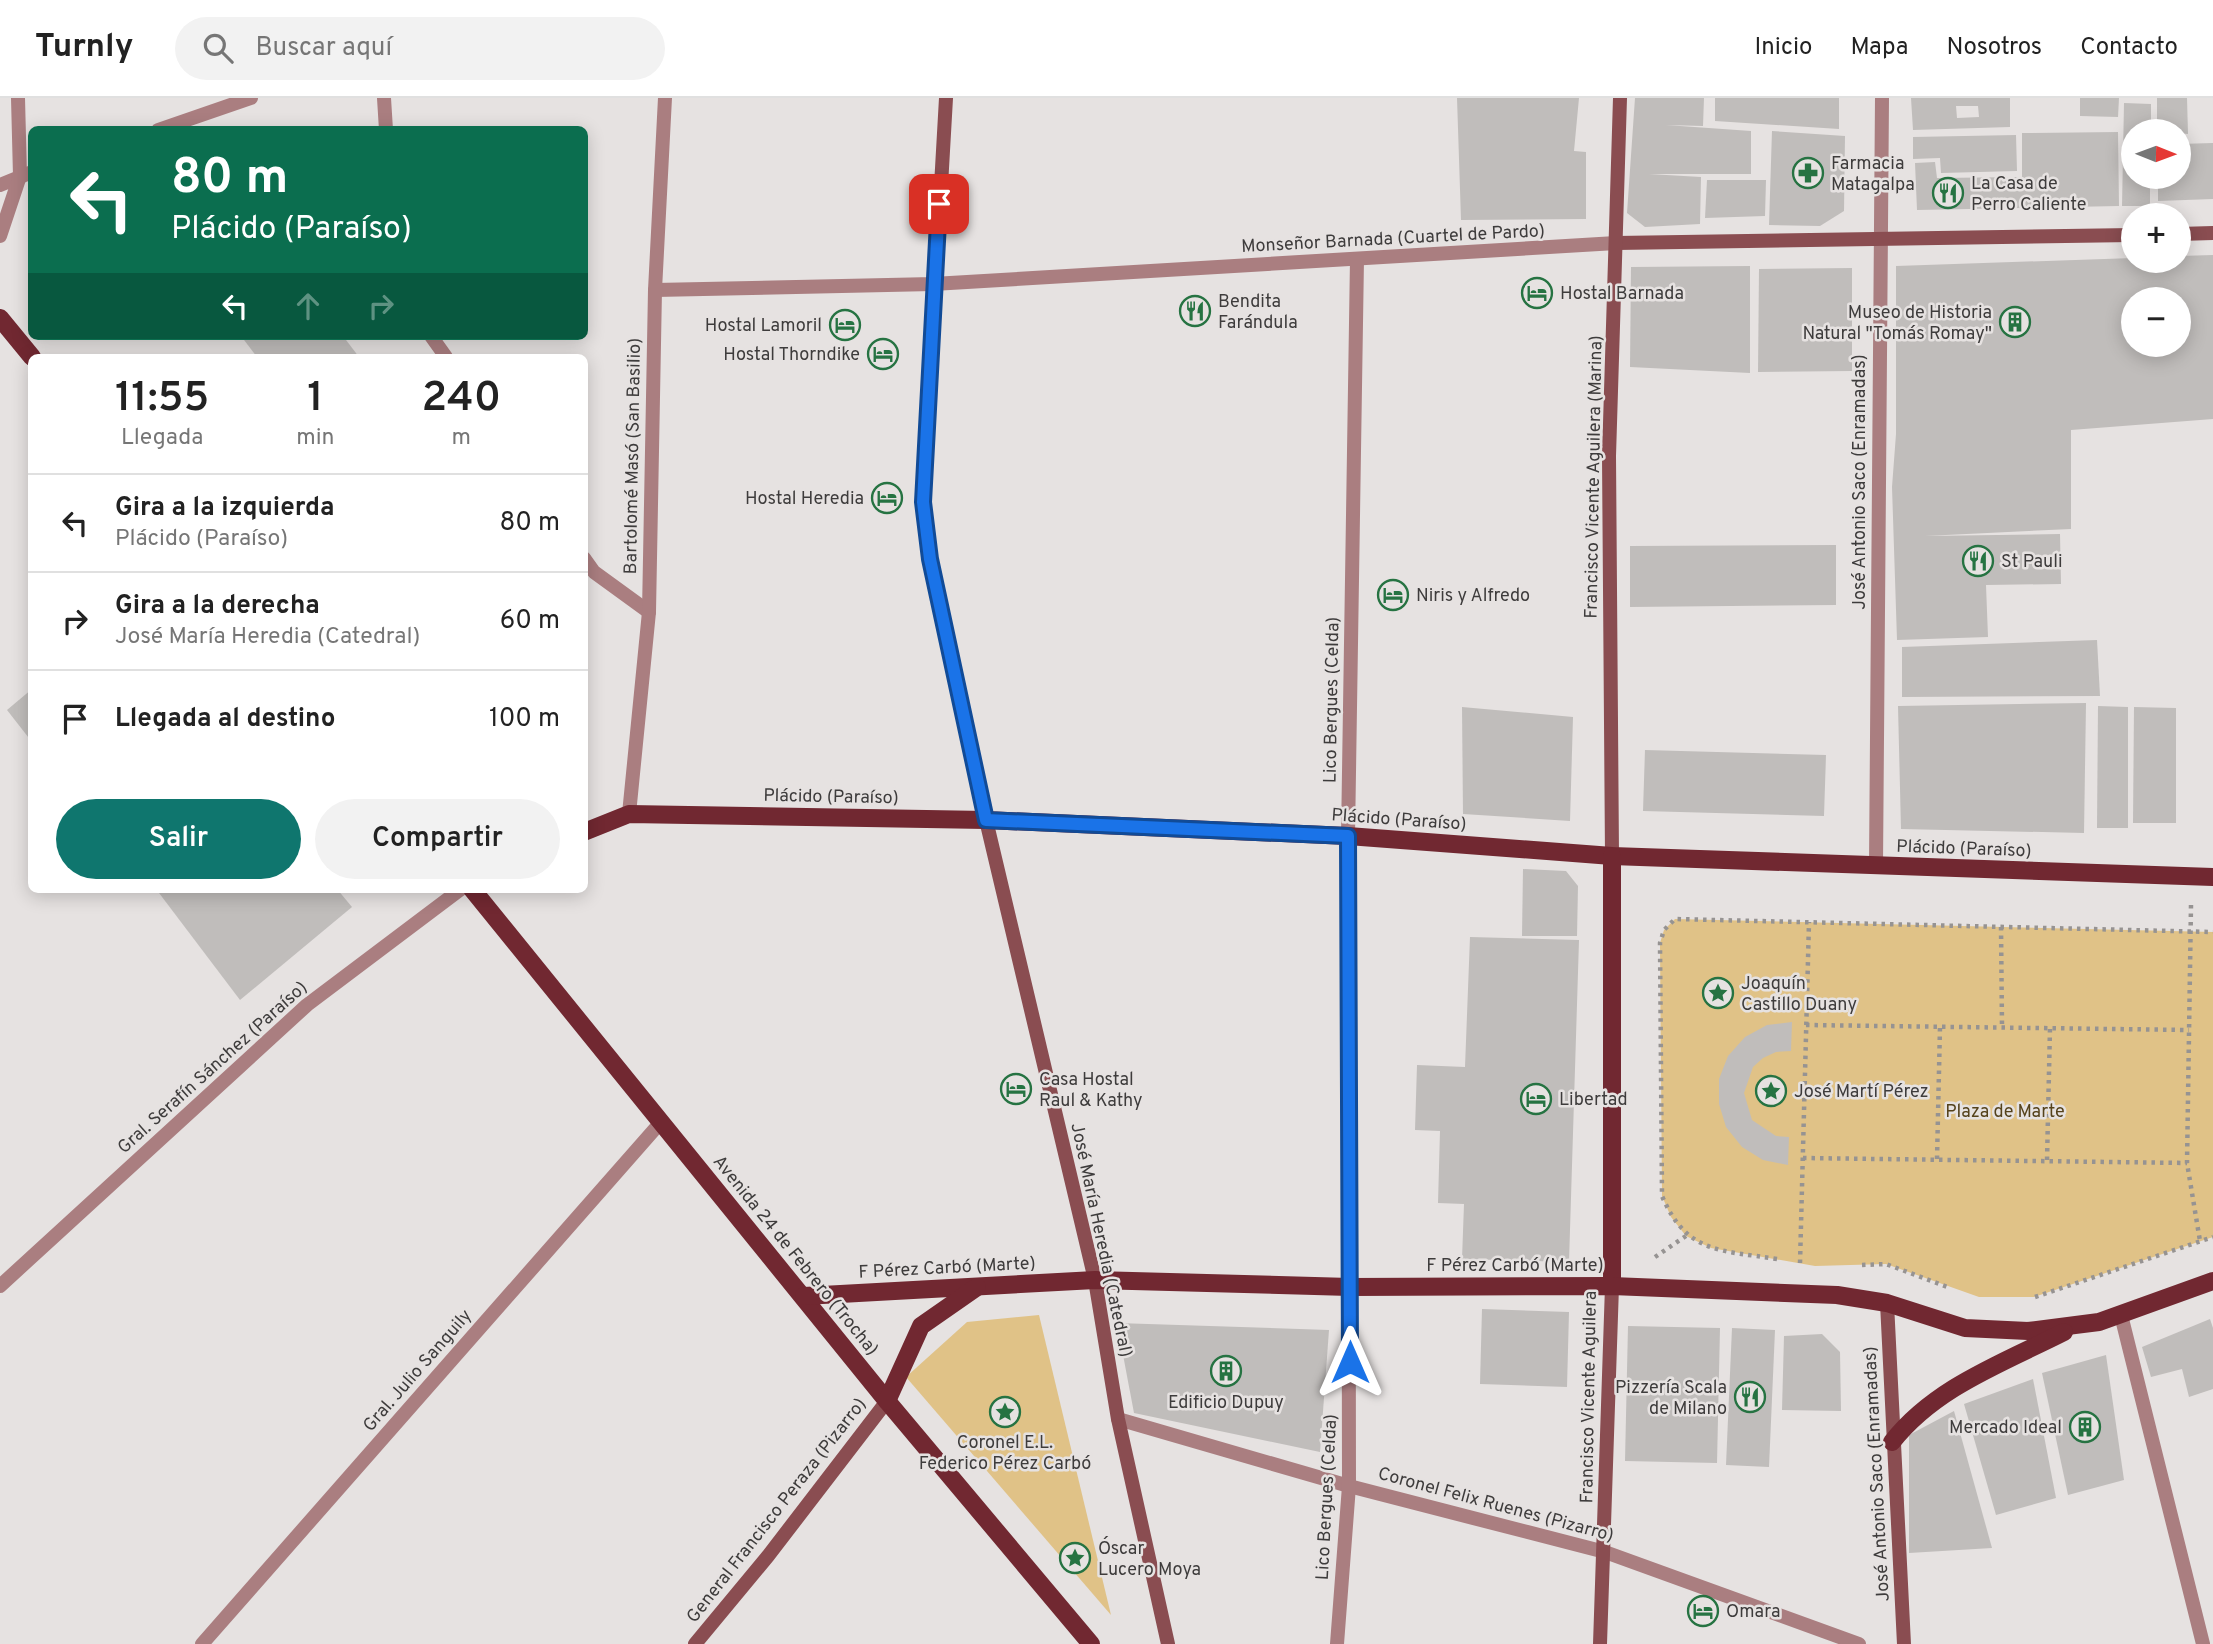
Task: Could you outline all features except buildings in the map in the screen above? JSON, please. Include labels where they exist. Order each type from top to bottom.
[{"type":"main road","points":[[0,318],[30,354]]},
{"type":"main road","name":"Plácido (Paraíso)","points":[[588,830],[629,814],[986,820],[1348,836],[1612,856],[2213,877]]},
{"type":"main road","name":"Francisco Vicente Aguilera","points":[[1612,856],[1612,1286]]},
{"type":"main road","name":"Avenida 24 de Febrero (Trocha)","points":[[475,893],[887,1401],[1091,1644]]},
{"type":"main road","name":"F Pérez Carbó (Marte)","points":[[804,1296],[1095,1280],[1350,1287],[1612,1286],[1837,1295],[1887,1303],[1937,1321],[1987,1331],[2028,1331],[2078,1326],[2121,1315],[2213,1281]]},
{"type":"main road","points":[[887,1401],[920,1326],[978,1286]]},
{"type":"main road","points":[[1892,1442],[1911,1418],[1965,1381],[2078,1326]]},
{"type":"street","points":[[0,236],[26,174],[18,98]]},
{"type":"street","points":[[170,126],[251,98]]},
{"type":"street","points":[[384,98],[386,126]]},
{"type":"street","name":"Bartolomé Masó (San Basilio)","points":[[629,814],[649,612],[655,290],[665,98]]},
{"type":"street","name":"José María Heredia (Catedral)","points":[[946,98],[933,284],[923,502],[930,559],[986,820],[1095,1280],[1118,1419],[1168,1644]]},
{"type":"street","name":"Francisco Vicente Aguilera (Marina)","points":[[1612,856],[1609,456],[1620,98]]},
{"type":"street","name":"José Antonio Saco (Enramadas)","points":[[1876,866],[1882,98]]},
{"type":"street","points":[[0,185],[26,174]]},
{"type":"street","points":[[2191,234],[2213,233]]},
{"type":"street","name":"Monseñor Barnada (Cuartel de Pardo)","points":[[655,290],[933,284],[1616,243],[2121,234]]},
{"type":"street","name":"Lico Bergues (Celda)","points":[[1337,1644],[1349,1486],[1348,836],[1357,260]]},
{"type":"street","points":[[588,564],[594,572],[649,612]]},
{"type":"street","name":"Gral. Serafín Sánchez (Paraíso)","points":[[0,1286],[306,1005],[456,893]]},
{"type":"street","name":"Gral. Julio Sanguily","points":[[202,1644],[661,1122]]},
{"type":"street","name":"Francisco Vicente Aguilera","points":[[1600,1644],[1612,1286]]},
{"type":"street","name":"José Antonio Saco (Enramadas)","points":[[1887,1303],[1904,1644]]},
{"type":"street","points":[[2121,1315],[2203,1644]]},
{"type":"street","name":"General Francisco Peraza (Pizarro)","points":[[695,1644],[768,1556],[887,1401]]},
{"type":"street","name":"Coronel Felix Ruenes (Pizarro)","points":[[1118,1419],[1349,1486],[1605,1552],[1859,1644]]},
{"type":"path","points":[[2192,876],[2187,1163],[2200,1241]]},
{"type":"path","points":[[1784,1260],[1711,1248],[1686,1236],[1671,1217],[1661,1196],[1660,943],[1664,930],[1675,919],[2213,932]]},
{"type":"path","points":[[1800,1263],[1809,922]]},
{"type":"path","points":[[2001,927],[2002,1027]]},
{"type":"path","points":[[1806,1025],[2189,1030]]},
{"type":"path","points":[[1937,1159],[1940,1027]]},
{"type":"path","points":[[2047,1161],[2050,1028]]},
{"type":"path","points":[[1803,1158],[2187,1163]]},
{"type":"path","points":[[2034,1297],[2213,1237]]},
{"type":"path","points":[[1792,1261],[1808,1264]]},
{"type":"path","points":[[1860,1265],[1886,1264],[1961,1291]]},
{"type":"green space","name":"Plaza de Marte","points":[[1675,919],[2213,932],[2213,1237],[2034,1297],[1979,1297],[1886,1264],[1815,1266],[1711,1248],[1686,1236],[1671,1217],[1662,1196],[1660,943],[1664,930]]},
{"type":"green space","points":[[1039,1315],[1111,1615],[906,1377],[967,1322]]},
{"type":"place","name":"Farmacia Matagalpa","points":[[1808,173]]},
{"type":"place","name":"La Casa de Perro Caliente","points":[[1948,193]]},
{"type":"place","name":"Hostal Barnada","points":[[1537,293]]},
{"type":"place","name":"Bendita Farándula","points":[[1195,311]]},
{"type":"place","name":"Museo de Historia Natural \"Tomás Romay\"","points":[[2015,322]]},
{"type":"place","name":"Hostal Lamoril","points":[[845,325]]},
{"type":"place","name":"Hostal Thorndike","points":[[883,354]]},
{"type":"place","name":"Hostal Heredia","points":[[887,498]]},
{"type":"place","name":"St Pauli","points":[[1978,561]]},
{"type":"place","name":"Niris y Alfredo","points":[[1393,595]]},
{"type":"place","name":"Joaquín Castillo Duany","points":[[1718,993]]},
{"type":"place","name":"Casa Hostal Raul & Kathy","points":[[1016,1089]]},
{"type":"place","name":"José Martí Pérez","points":[[1771,1091]]},
{"type":"place","name":"Libertad","points":[[1536,1099]]},
{"type":"place","name":"Edificio Dupuy","points":[[1226,1371]]},
{"type":"place","name":"Pizzería Scala de Milano","points":[[1750,1397]]},
{"type":"place","name":"Coronel E.L. Federico Pérez Carbó","points":[[1005,1412]]},
{"type":"place","name":"Mercado Ideal","points":[[2085,1427]]},
{"type":"place","name":"Óscar Lucero Moya","points":[[1075,1558]]},
{"type":"place","name":"Omara","points":[[1703,1611]]},
{"type":"route","points":[[939,204],[923,502],[930,559],[986,820],[1348,836],[1350,1362]]}]
